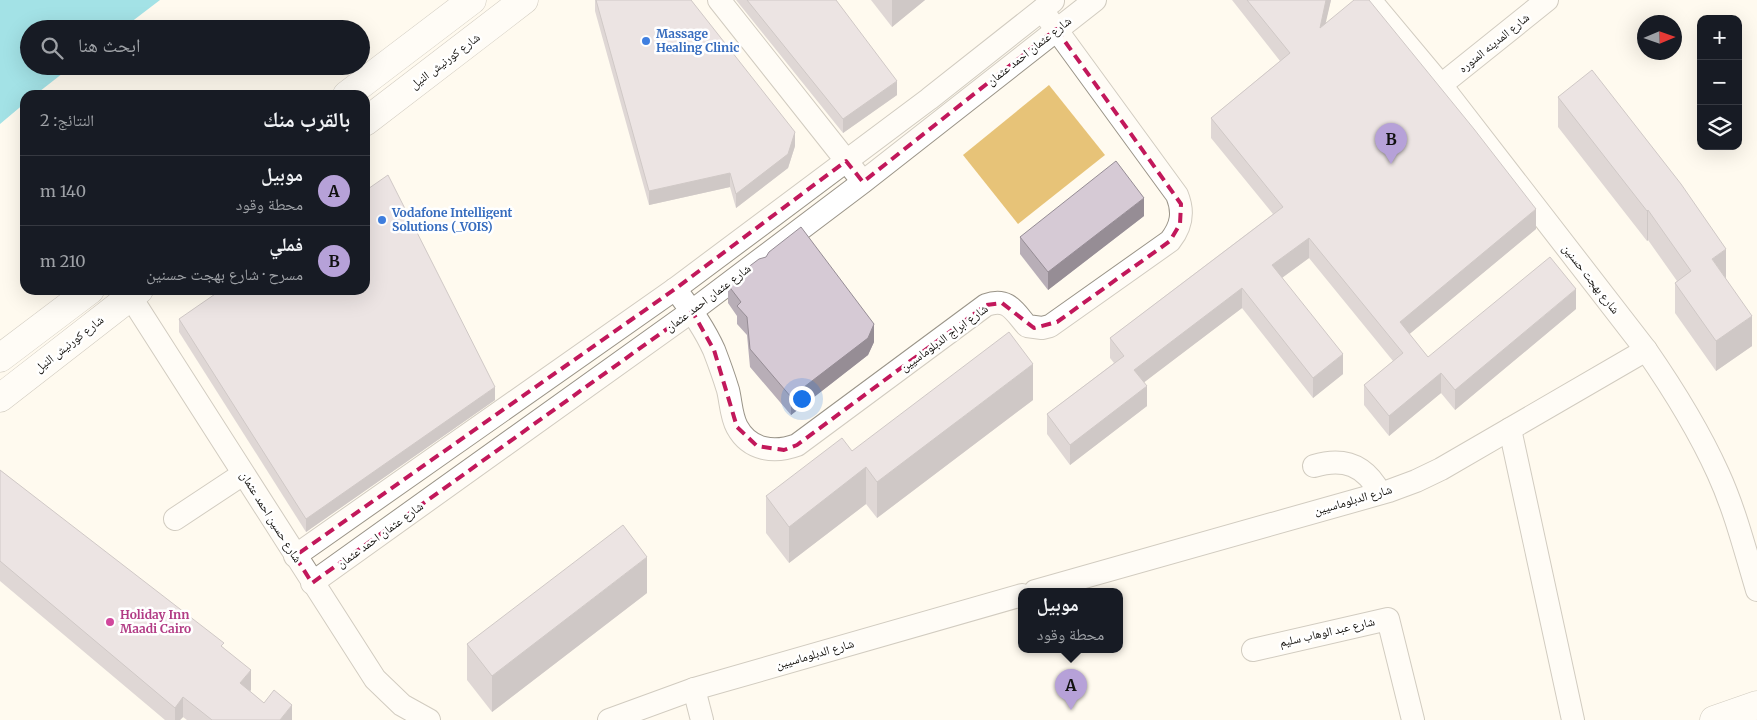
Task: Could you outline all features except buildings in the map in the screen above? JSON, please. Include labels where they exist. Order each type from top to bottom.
[{"type":"main road","points":[[354,90],[472,0]]},
{"type":"main road","name":"شارع كورنيش النيل","points":[[370,118],[524,0]]},
{"type":"main road","points":[[0,358],[83,295]]},
{"type":"main road","name":"شارع كورنيش النيل","points":[[0,398],[131,295]]},
{"type":"main road","points":[[1714,720],[1757,705]]},
{"type":"street","points":[[720,0],[863,182]]},
{"type":"street","name":"شارع عثمان احمد عثمان","points":[[312,583],[692,311],[863,182],[1095,0]]},
{"type":"street","name":"شارع بهجت حسنين","points":[[1370,0],[1441,85],[1646,350],[1673,389],[1698,431],[1718,474],[1752,558],[1757,590]]},
{"type":"street","name":"شارع المدينه المنوره","points":[[1441,85],[1547,0]]},
{"type":"street","name":"شارع عثمان احمد عثمان","points":[[295,556],[675,289],[929,99],[1048,5]]},
{"type":"street","name":"شارع ابراج الدبلوماسيين","points":[[675,289],[704,330],[716,357],[738,427],[746,438],[757,446],[770,450],[784,450],[797,446],[986,305],[1002,302],[1010,306],[1027,326],[1042,328],[1050,326],[1170,241],[1176,233],[1181,219],[1181,204],[1177,195],[1056,29],[1048,5]]},
{"type":"street","name":"شارع حسين احمد عثمان","points":[[135,295],[243,474],[374,679],[402,705],[430,720]]},
{"type":"street","name":"شارع الدبلوماسيين","points":[[1046,588],[1380,493],[1416,481],[1441,469],[1646,350]]},
{"type":"street","points":[[493,418],[509,443]]},
{"type":"street","points":[[1510,429],[1573,720]]},
{"type":"street","points":[[1314,466],[1327,462],[1353,465],[1374,482],[1380,493]]},
{"type":"street","points":[[175,519],[243,474]]},
{"type":"street","name":"شارع الدبلوماسيين","points":[[609,720],[694,689],[1018,596]]},
{"type":"street","name":"شارع عبد الوهاب سليم","points":[[1253,650],[1388,619],[1413,720]]},
{"type":"street","points":[[694,689],[702,720]]},
{"type":"highlighted area","points":[[1056,29],[1181,204],[1180,224],[1170,241],[1057,322],[1034,328],[1002,303],[986,305],[797,445],[784,450],[757,446],[737,427],[714,350],[692,311],[312,583],[295,556],[675,289],[846,161],[863,182]]},
{"type":"shaded area","points":[[1049,85],[1105,155],[1018,224],[963,155]]},
{"type":"water","points":[[0,0],[160,0],[134,20],[20,20],[20,75],[61,75],[41,90],[20,90],[20,107],[0,124]]},
{"type":"place","name":"Massage Healing Clinic","points":[[646,41]]},
{"type":"place","name":"فملي","points":[[1391,164]]},
{"type":"place","name":"Vodafone Intelligent Solutions (_VOIS)","points":[[382,220]]},
{"type":"place","name":"Holiday Inn Maadi Cairo","points":[[110,622]]},
{"type":"place","name":"موبيل","points":[[1071,710]]}]
